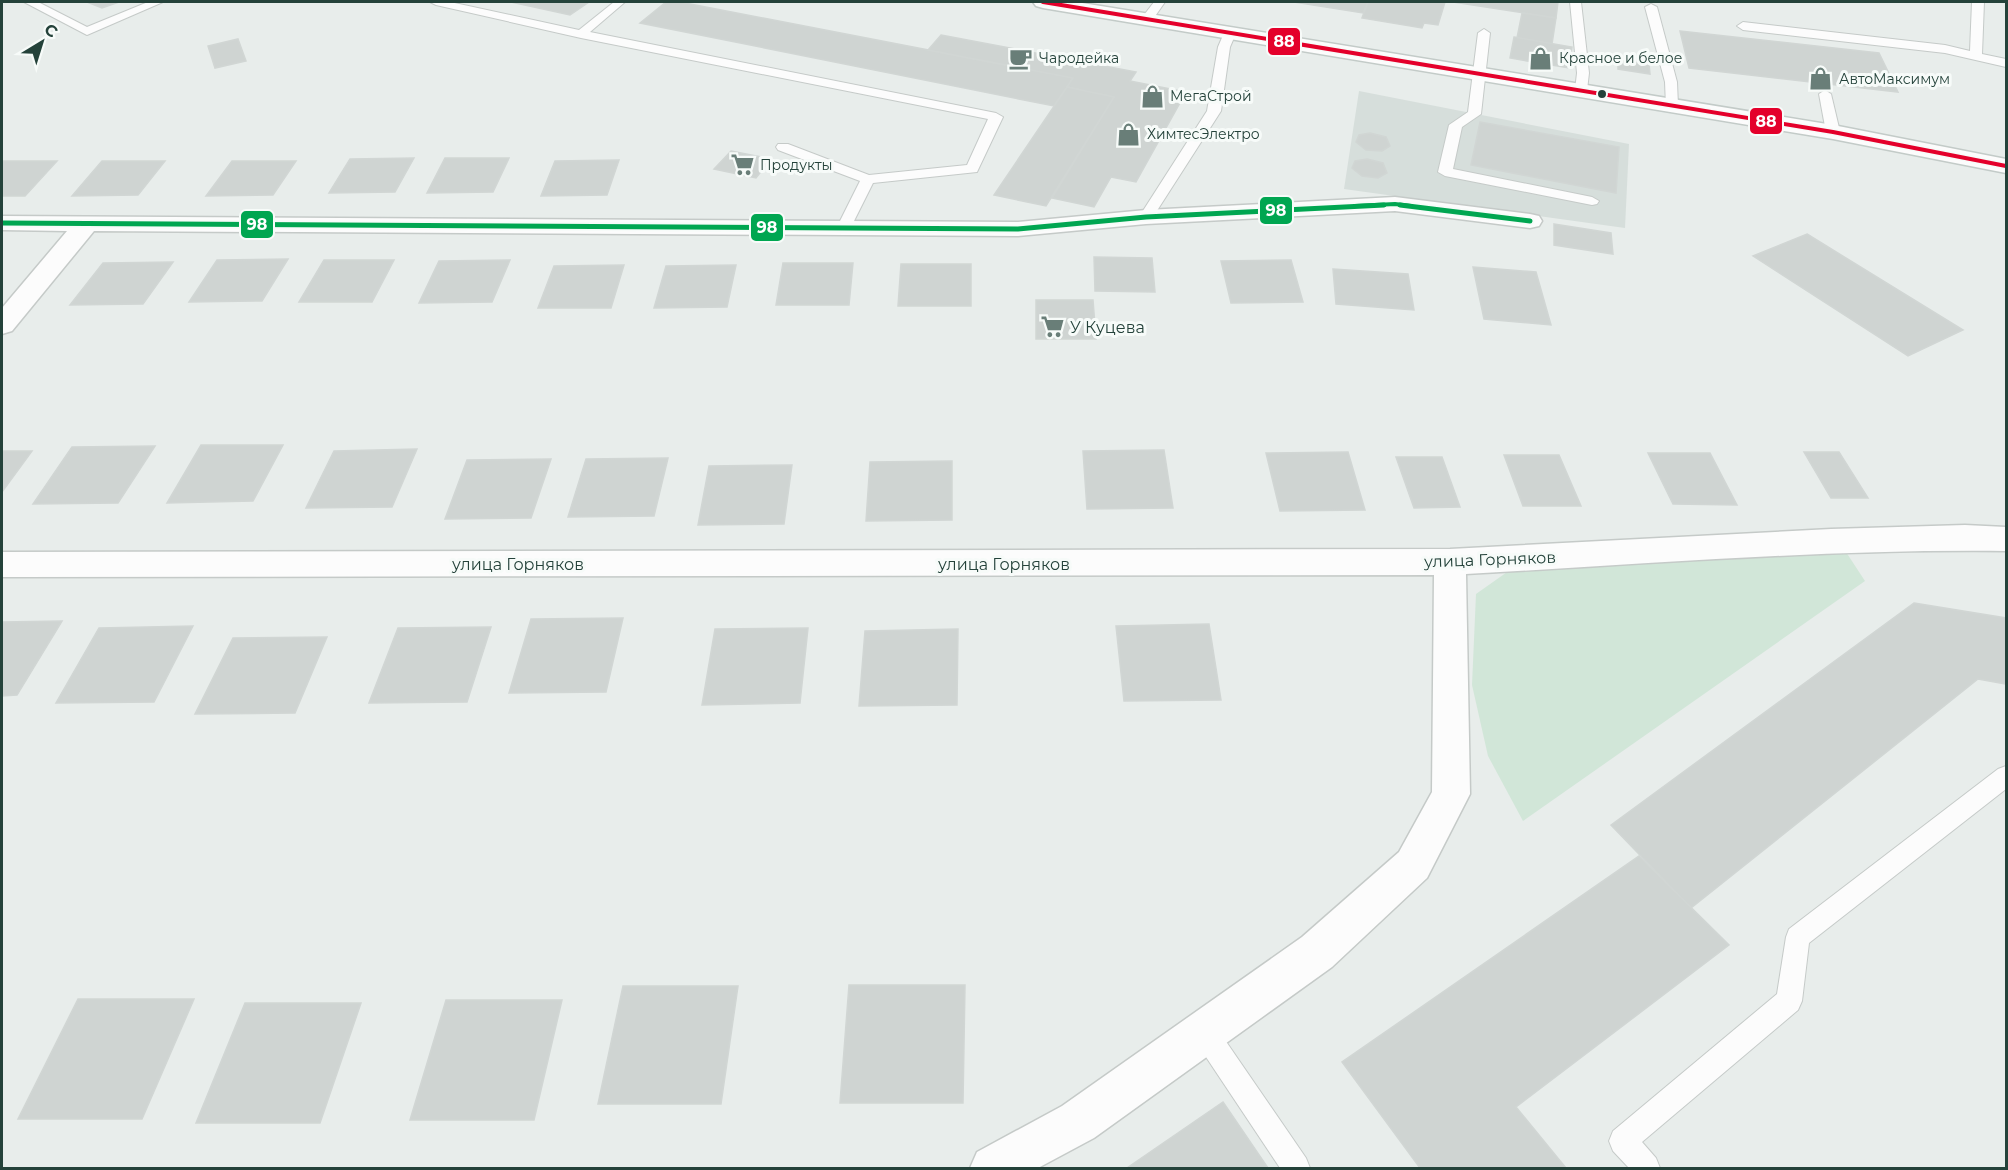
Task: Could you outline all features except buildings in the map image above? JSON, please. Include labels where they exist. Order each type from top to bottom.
[{"type":"street","points":[[1043,2],[1153,10],[1230,33],[1833,132],[2007,166]]},
{"type":"street","points":[[2,222],[1018,229],[1146,217],[1395,204],[1530,221]]},
{"type":"street","points":[[2,325],[88,222]]},
{"type":"street","name":"улица Горняков","points":[[2,565],[1450,562],[1831,541],[1965,537],[2007,539]]},
{"type":"street","points":[[993,1168],[1078,1122],[1205,1033],[1317,952],[1413,865],[1452,794],[1450,562]]},
{"type":"lane","points":[[30,2],[87,31],[158,2]]},
{"type":"lane","points":[[436,2],[581,34],[996,117],[972,169],[868,179],[783,147]]},
{"type":"lane","points":[[581,34],[620,2]]},
{"type":"lane","points":[[1575,2],[1583,73],[1581,90]]},
{"type":"lane","points":[[1976,56],[1978,2]]},
{"type":"lane","points":[[1651,7],[1671,82],[1672,106]]},
{"type":"lane","points":[[1743,26],[1945,49],[2007,63]]},
{"type":"lane","points":[[1146,217],[1215,111],[1224,47],[1230,33]]},
{"type":"lane","points":[[1484,33],[1474,114],[1456,125],[1445,172],[1592,201]]},
{"type":"lane","points":[[1825,94],[1833,132]]},
{"type":"lane","points":[[844,227],[868,179]]},
{"type":"lane","points":[[1646,1168],[1623,1141],[1789,1001],[1798,937],[2007,776]]},
{"type":"lane","points":[[1205,1033],[1296,1168]]},
{"type":"shaded area","points":[[1359,91],[1629,144],[1625,228],[1344,189]]},
{"type":"green space","points":[[1846,552],[1865,581],[1523,821],[1488,756],[1472,685],[1476,594],[1510,570]]},
{"type":"transit line","name":"88","points":[[1043,2],[1833,132],[2006,166]]},
{"type":"transit line","name":"98","points":[[2,223],[1018,229],[1146,217],[1395,204],[1530,221]]},
{"type":"place","name":"Чародейка","points":[[1021,58]]},
{"type":"place","name":"Красное и белое","points":[[1541,58]]},
{"type":"place","name":"АвтоМаксимум","points":[[1821,79]]},
{"type":"place","name":"МегаСтрой","points":[[1152,96]]},
{"type":"place","name":"ХимтесЭлектро","points":[[1129,134]]},
{"type":"place","name":"Продукты","points":[[742,165]]},
{"type":"place","name":"У Куцева","points":[[1052,327]]}]
